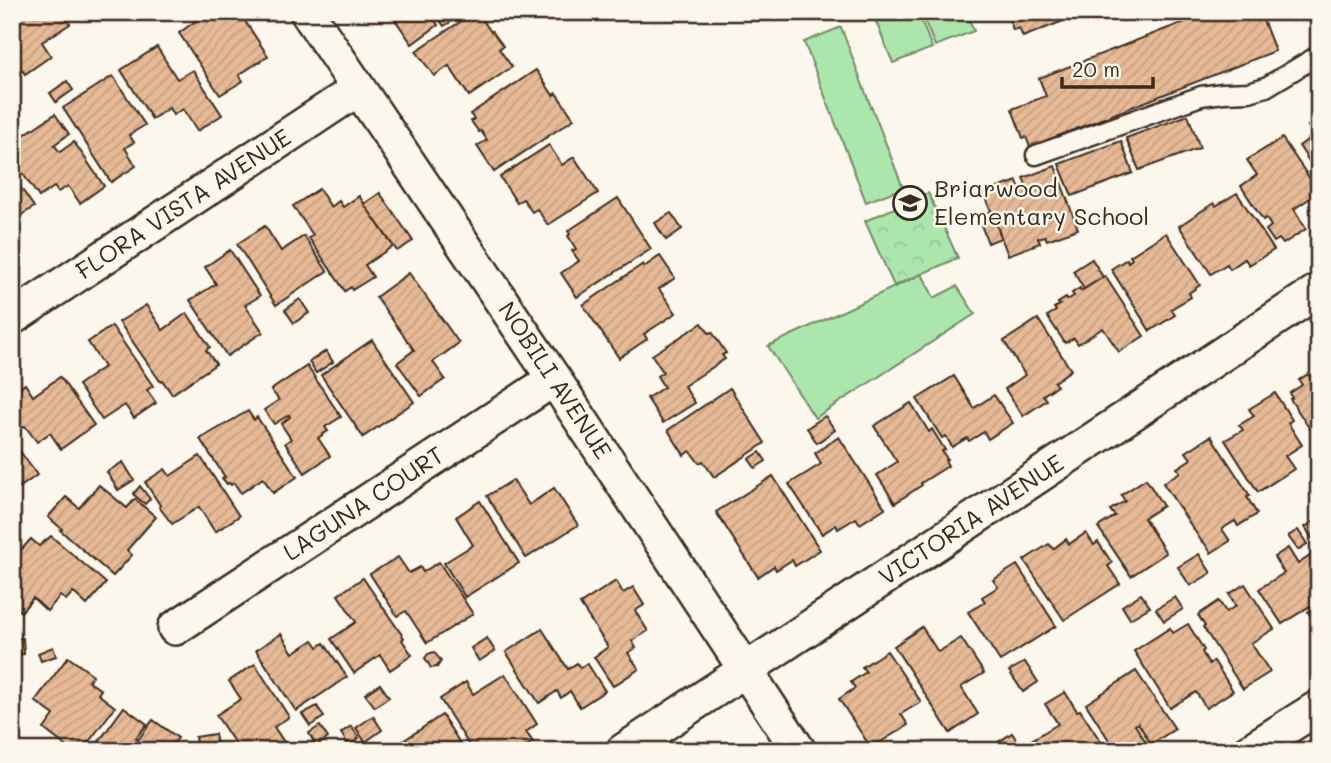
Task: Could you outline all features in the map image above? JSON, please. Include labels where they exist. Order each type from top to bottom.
[{"type":"street","name":"NOBILI AVENUE","points":[[307,12],[554,379],[799,751]]},
{"type":"street","name":"FLORA VISTA AVENUE","points":[[12,318],[358,89]]},
{"type":"street","name":"VICTORIA AVENUE","points":[[623,751],[1319,290]]},
{"type":"street","name":"LAGUNA COURT","points":[[175,628],[554,379]]},
{"type":"street","points":[[1249,751],[1319,707]]},
{"type":"lane","points":[[1036,155],[1200,96],[1249,92],[1266,87],[1319,55]]},
{"type":"green space","points":[[872,12],[918,12],[932,48],[893,63]]},
{"type":"green space","points":[[921,12],[966,12],[974,31],[935,46]]},
{"type":"green space","points":[[841,27],[903,188],[866,202],[804,42]]},
{"type":"green space","points":[[928,193],[958,258],[894,286],[865,221]]},
{"type":"green space","points":[[922,274],[934,298],[957,286],[975,314],[815,418],[768,346]]},
{"type":"building","points":[[12,12],[62,12],[70,24],[42,42],[51,56],[25,74],[12,55]]},
{"type":"building","points":[[208,12],[239,12],[268,56],[239,75],[243,81],[220,95],[179,33]]},
{"type":"building","points":[[403,12],[430,12],[438,25],[412,44],[394,18]]},
{"type":"building","points":[[443,12],[452,12],[456,19],[444,26],[437,16]]},
{"type":"building","points":[[475,12],[503,46],[499,49],[512,67],[469,96],[449,66],[434,76],[416,51]]},
{"type":"building","points":[[1007,12],[1086,12],[1023,37],[1019,28],[1013,30]]},
{"type":"building","points":[[1210,12],[1260,12],[1275,51],[1030,147],[1026,137],[1023,138],[1012,109],[1046,96],[1039,78]]},
{"type":"building","points":[[157,47],[177,79],[193,70],[222,115],[197,131],[183,109],[173,115],[169,108],[152,119],[121,70]]},
{"type":"building","points":[[536,70],[574,119],[494,172],[477,146],[487,140],[471,121],[474,119],[470,114]]},
{"type":"building","points":[[113,76],[145,125],[129,135],[134,142],[125,148],[136,166],[111,182],[63,108]]},
{"type":"building","points":[[67,81],[73,90],[56,102],[50,93]]},
{"type":"building","points":[[55,114],[69,134],[54,145],[60,152],[74,142],[104,186],[80,203],[68,186],[58,192],[54,187],[39,197],[12,158],[12,143]]},
{"type":"building","points":[[1188,115],[1200,148],[1139,170],[1126,138]]},
{"type":"building","points":[[1319,118],[1319,176],[1299,146],[1314,135],[1308,126]]},
{"type":"building","points":[[1282,138],[1319,192],[1294,209],[1306,229],[1283,244],[1279,239],[1274,242],[1266,230],[1271,226],[1266,218],[1263,220],[1241,186],[1257,175],[1247,160]]},
{"type":"building","points":[[1121,141],[1133,173],[1072,196],[1059,164]]},
{"type":"building","points":[[549,145],[562,165],[574,157],[598,193],[548,225],[537,209],[532,212],[523,199],[517,203],[500,177]]},
{"type":"building","points":[[1055,166],[1078,229],[1047,240],[1045,236],[1038,238],[1040,243],[1008,255],[984,193],[1017,181],[1019,188],[1026,185],[1023,178]]},
{"type":"building","points":[[12,175],[34,207],[12,221]]},
{"type":"building","points":[[319,189],[331,207],[339,201],[343,207],[359,196],[393,246],[365,265],[373,277],[352,290],[351,287],[345,291],[309,238],[313,235],[293,206]]},
{"type":"building","points":[[380,193],[413,241],[397,251],[364,204]]},
{"type":"building","points":[[1237,193],[1274,250],[1249,265],[1245,259],[1230,269],[1227,264],[1211,274],[1179,226],[1214,203],[1216,206]]},
{"type":"building","points":[[618,198],[651,249],[577,297],[561,273],[579,261],[572,251],[576,249],[568,231]]},
{"type":"building","points":[[992,211],[1001,238],[988,243],[978,217]]},
{"type":"building","points":[[671,213],[682,229],[666,240],[655,223]]},
{"type":"building","points":[[265,226],[281,251],[304,236],[327,271],[276,305],[237,244]]},
{"type":"building","points":[[1166,233],[1200,285],[1189,293],[1191,297],[1171,309],[1175,315],[1150,331],[1111,269],[1127,259],[1128,262],[1132,259],[1130,256]]},
{"type":"building","points":[[230,250],[260,296],[245,305],[263,332],[227,356],[190,300],[216,284],[205,267]]},
{"type":"building","points":[[660,256],[675,278],[659,289],[676,313],[644,334],[647,339],[619,358],[583,305],[643,264],[644,267]]},
{"type":"building","points":[[1092,259],[1103,277],[1084,289],[1073,271]]},
{"type":"building","points":[[409,273],[459,343],[433,362],[445,379],[421,396],[397,363],[414,350],[376,297]]},
{"type":"building","points":[[1105,276],[1144,336],[1119,352],[1103,328],[1078,344],[1074,338],[1065,343],[1047,316],[1056,311],[1054,308],[1060,305],[1058,303],[1074,296],[1072,293],[1080,288],[1081,291]]},
{"type":"building","points":[[300,299],[309,313],[294,323],[285,310]]},
{"type":"building","points":[[146,305],[163,330],[187,313],[210,347],[206,350],[216,364],[172,394],[119,322]]},
{"type":"building","points":[[1038,319],[1071,370],[1054,382],[1057,386],[1043,395],[1047,400],[1023,416],[1005,389],[1025,375],[1004,341]]},
{"type":"building","points":[[702,323],[709,333],[712,332],[726,353],[722,355],[725,359],[684,386],[695,403],[663,423],[647,398],[664,387],[657,376],[663,372],[652,355]]},
{"type":"building","points":[[112,326],[153,386],[147,390],[156,403],[134,418],[125,405],[102,420],[78,385],[104,367],[88,342]]},
{"type":"building","points":[[372,340],[414,402],[363,437],[321,375]]},
{"type":"building","points":[[326,351],[333,362],[316,373],[309,362]]},
{"type":"building","points":[[1319,363],[1319,443],[1290,399],[1290,393],[1302,385],[1299,380],[1308,374],[1311,379],[1318,375],[1313,367]]},
{"type":"building","points":[[307,366],[341,417],[325,427],[328,431],[318,438],[330,456],[305,473],[285,443],[291,439],[281,424],[289,415],[274,424],[264,410],[279,400],[271,390]]},
{"type":"building","points":[[954,376],[974,408],[994,395],[1013,423],[988,439],[984,432],[952,447],[946,436],[942,438],[917,399]]},
{"type":"building","points":[[60,377],[94,425],[61,449],[50,433],[37,442],[25,426],[18,430],[12,422],[12,394],[25,384],[33,396]]},
{"type":"building","points":[[730,388],[765,443],[714,477],[703,461],[699,463],[690,451],[684,455],[668,430]]},
{"type":"building","points":[[1275,393],[1292,420],[1288,423],[1302,445],[1285,456],[1294,469],[1258,492],[1225,440],[1243,430],[1239,425],[1254,416],[1249,409]]},
{"type":"building","points":[[911,403],[929,432],[932,429],[945,450],[942,451],[948,466],[895,503],[877,475],[897,462],[874,426]]},
{"type":"building","points":[[248,411],[254,420],[257,417],[297,477],[273,493],[263,478],[241,493],[234,483],[227,484],[200,439]]},
{"type":"building","points":[[825,416],[835,430],[817,443],[807,428]]},
{"type":"building","points":[[1211,436],[1250,496],[1247,497],[1257,514],[1238,526],[1235,521],[1222,529],[1230,541],[1211,553],[1163,483],[1180,472],[1177,468],[1191,459],[1186,452]]},
{"type":"building","points":[[839,437],[885,508],[860,524],[856,518],[838,529],[836,525],[822,534],[789,484],[821,464],[815,453]]},
{"type":"building","points":[[12,440],[37,475],[12,493]]},
{"type":"building","points":[[760,452],[766,461],[755,468],[749,459]]},
{"type":"building","points":[[200,456],[239,516],[215,532],[199,507],[172,524],[145,482],[165,469],[170,476]]},
{"type":"building","points":[[123,462],[134,480],[118,490],[107,472]]},
{"type":"building","points":[[773,476],[820,550],[795,566],[792,560],[776,570],[774,566],[758,577],[716,512]]},
{"type":"building","points":[[1146,479],[1163,506],[1144,518],[1166,553],[1131,576],[1098,527],[1115,516],[1110,510],[1125,501],[1121,495]]},
{"type":"building","points":[[513,480],[529,505],[554,488],[578,525],[526,558],[487,496]]},
{"type":"building","points":[[99,485],[127,508],[135,499],[156,517],[127,550],[132,555],[113,576],[48,517],[66,497],[79,508]]},
{"type":"building","points":[[140,486],[150,499],[145,504],[134,495]]},
{"type":"building","points":[[480,501],[519,563],[465,597],[444,563],[473,545],[456,517]]},
{"type":"building","points":[[1319,518],[1319,541],[1315,543],[1305,527]]},
{"type":"building","points":[[1298,530],[1307,544],[1298,550],[1288,536]]},
{"type":"building","points":[[1086,533],[1094,545],[1098,542],[1112,563],[1108,566],[1120,584],[1064,620],[1024,560],[1049,544],[1053,549],[1066,539],[1069,544]]},
{"type":"building","points":[[51,536],[106,583],[87,605],[73,592],[66,600],[60,596],[47,611],[33,598],[21,612],[12,604],[12,560],[31,539],[39,546]]},
{"type":"building","points":[[1288,548],[1298,564],[1310,556],[1319,569],[1319,629],[1308,612],[1312,610],[1310,606],[1282,624],[1259,589],[1284,573],[1274,557]]},
{"type":"building","points":[[1199,554],[1211,573],[1190,586],[1178,567]]},
{"type":"building","points":[[398,557],[409,573],[420,567],[423,572],[439,562],[473,614],[427,643],[406,611],[397,616],[370,574]]},
{"type":"building","points":[[1017,565],[1056,626],[1000,661],[968,612],[985,602],[982,597],[998,587],[993,580]]},
{"type":"building","points":[[363,578],[404,638],[402,640],[412,655],[390,670],[380,655],[354,673],[331,639],[356,622],[338,595]]},
{"type":"building","points":[[616,581],[623,593],[633,587],[644,605],[635,611],[648,631],[632,641],[636,648],[628,653],[639,669],[613,686],[594,657],[608,647],[580,604]]},
{"type":"building","points":[[1245,584],[1274,629],[1251,643],[1270,672],[1243,689],[1198,615],[1219,601],[1226,612],[1236,606],[1229,594]]},
{"type":"building","points":[[1141,594],[1150,607],[1130,619],[1122,606]]},
{"type":"building","points":[[1175,597],[1183,609],[1164,621],[1156,609]]},
{"type":"building","points":[[1188,624],[1209,664],[1214,661],[1233,691],[1206,708],[1196,692],[1170,708],[1134,651],[1170,628],[1173,633]]},
{"type":"building","points":[[922,627],[938,652],[961,638],[984,673],[961,687],[978,714],[950,733],[894,646]]},
{"type":"building","points":[[542,629],[568,669],[577,663],[580,668],[587,663],[605,691],[580,707],[570,691],[561,698],[557,691],[539,703],[506,652]]},
{"type":"building","points":[[281,634],[293,653],[313,640],[318,647],[324,643],[347,677],[296,711],[256,650]]},
{"type":"building","points":[[23,638],[24,654],[12,655],[12,639]]},
{"type":"building","points":[[487,638],[495,651],[479,661],[471,648]]},
{"type":"building","points":[[53,647],[56,656],[41,661],[38,653]]},
{"type":"building","points":[[887,651],[921,702],[901,714],[908,725],[871,748],[839,699],[855,688],[851,682],[866,672],[862,667]]},
{"type":"building","points":[[434,652],[441,661],[437,667],[431,668],[425,658]]},
{"type":"building","points":[[68,657],[93,675],[88,681],[101,690],[98,694],[115,707],[82,751],[72,751],[44,729],[54,715],[35,701]]},
{"type":"building","points":[[1025,662],[1038,682],[1023,692],[1009,671]]},
{"type":"building","points":[[255,664],[289,717],[274,727],[288,748],[284,751],[240,751],[216,715],[241,699],[229,681]]},
{"type":"building","points":[[1136,671],[1175,729],[1151,744],[1138,723],[1135,725],[1150,748],[1147,751],[1116,751],[1086,704]]},
{"type":"building","points":[[505,674],[537,724],[526,732],[533,742],[519,751],[473,751],[440,699],[466,682],[473,694]]},
{"type":"building","points":[[380,684],[389,697],[375,707],[365,694]]},
{"type":"building","points":[[1065,692],[1107,751],[1033,751],[1028,742],[1058,724],[1045,704]]},
{"type":"building","points":[[317,706],[324,717],[310,726],[302,714]]},
{"type":"building","points":[[124,707],[147,724],[136,738],[138,740],[153,720],[178,738],[168,751],[92,751]]},
{"type":"building","points":[[442,715],[465,751],[388,751]]},
{"type":"building","points":[[373,716],[382,730],[365,742],[356,728]]},
{"type":"building","points":[[320,726],[328,738],[316,746],[309,733]]},
{"type":"building","points":[[351,726],[359,738],[349,746],[341,733]]},
{"type":"building","points":[[1012,733],[1024,751],[985,751]]},
{"type":"building","points":[[215,734],[218,751],[197,751],[195,737]]},
{"type":"place","name":"Briarwood Elementary School","points":[[910,203]]}]
